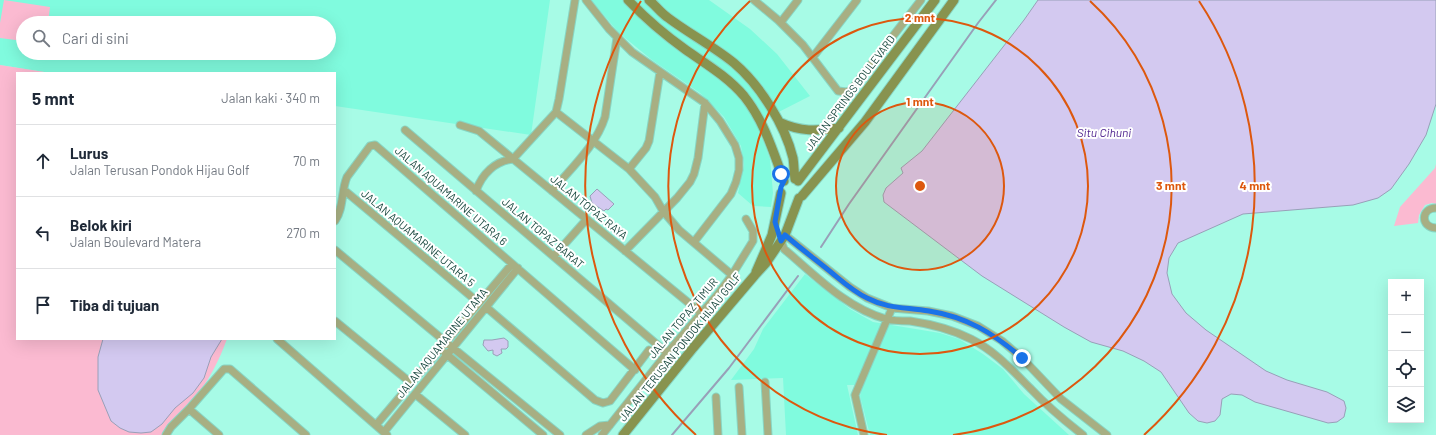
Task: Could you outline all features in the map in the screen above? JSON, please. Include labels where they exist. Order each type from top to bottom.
[{"type":"main road","points":[[628,0],[657,27],[717,72],[743,95],[756,113],[770,140],[783,178],[781,193],[788,201],[794,201],[800,197],[865,122],[954,0]]},
{"type":"main road","points":[[649,0],[666,16],[735,64],[757,89],[772,109],[786,136],[793,158],[797,180]]},
{"type":"main road","name":"JALAN SPRINGS BOULEVARD","points":[[797,180],[839,128],[935,0]]},
{"type":"main road","points":[[779,122],[792,128],[804,131],[819,131],[839,128]]},
{"type":"main road","points":[[808,167],[817,178]]},
{"type":"main road","points":[[783,178],[794,169]]},
{"type":"main road","points":[[783,178],[797,180],[802,184],[803,189],[800,197]]},
{"type":"main road","name":"JALAN TERUSAN PONDOK HIJAU GOLF","points":[[755,275],[769,243],[781,193]]},
{"type":"main road","name":"JALAN TERUSAN PONDOK HIJAU GOLF","points":[[623,435],[766,263],[783,238],[800,197]]},
{"type":"main road","points":[[775,222],[783,238]]},
{"type":"street","points":[[476,191],[479,183],[490,169],[504,160],[513,159],[556,112],[575,0]]},
{"type":"street","points":[[586,0],[609,29],[632,52],[705,103],[720,121],[735,145],[739,158],[739,170],[731,194],[694,242]]},
{"type":"street","points":[[754,0],[781,22],[803,45],[838,91],[847,92],[851,90],[921,0]]},
{"type":"street","points":[[781,22],[798,0]]},
{"type":"street","points":[[813,57],[857,0]]},
{"type":"street","points":[[552,191],[593,142],[603,126],[618,38]]},
{"type":"street","points":[[629,169],[646,148],[649,141],[660,72]]},
{"type":"street","points":[[625,251],[683,190],[694,174],[698,158],[705,103]]},
{"type":"street","points":[[556,112],[629,169],[655,197],[663,211],[679,230],[732,275]]},
{"type":"street","name":"JALAN TOPAZ RAYA","points":[[460,125],[480,131],[586,220],[701,313]]},
{"type":"street","name":"JALAN TOPAZ BARAT","points":[[405,130],[667,353]]},
{"type":"street","name":"JALAN AQUAMARINE UTARA 6","points":[[344,190],[347,176],[370,146],[374,145],[635,370]]},
{"type":"street","points":[[336,219],[342,204],[344,190]]},
{"type":"street","name":"JALAN AQUAMARINE UTARA 5","points":[[344,190],[479,303]]},
{"type":"street","points":[[1436,208],[1429,209],[1425,213],[1424,219],[1426,224],[1436,228]]},
{"type":"street","name":"JALAN TOPAZ TIMUR","points":[[602,435],[667,353],[732,275],[753,241],[753,231],[746,219]]},
{"type":"street","points":[[554,256],[586,220]]},
{"type":"street","points":[[783,238],[867,298],[892,308],[928,311],[952,316],[978,326],[995,336],[1022,358],[1061,399],[1107,435]]},
{"type":"street","points":[[783,238],[784,249],[841,297],[859,309],[887,319],[926,323],[948,328],[971,339],[994,353],[1012,369],[1052,410],[1083,435]]},
{"type":"street","points":[[336,251],[452,348],[560,435]]},
{"type":"street","name":"JALAN AQUAMARINE UTAMA","points":[[376,425],[479,303],[515,266]]},
{"type":"street","name":"JALAN AQUAMARINE UTAMA","points":[[385,434],[415,394],[486,307],[515,266]]},
{"type":"street","points":[[486,307],[595,400],[601,403],[610,401],[649,350]]},
{"type":"street","points":[[864,435],[855,395],[892,308]]},
{"type":"street","points":[[336,321],[411,383]]},
{"type":"street","points":[[986,348],[995,336]]},
{"type":"street","points":[[278,340],[385,434]]},
{"type":"street","points":[[440,349],[543,435]]},
{"type":"street","points":[[166,435],[171,427],[226,368],[230,369],[306,435]]},
{"type":"street","points":[[765,382],[768,435]]},
{"type":"street","points":[[739,387],[742,435]]},
{"type":"street","points":[[415,394],[465,435]]},
{"type":"street","points":[[716,397],[718,435]]},
{"type":"street","points":[[189,409],[219,435]]},
{"type":"street","points":[[1072,426],[1081,415]]},
{"type":"street","points":[[586,435],[600,426],[610,425]]},
{"type":"shaded area","points":[[0,0],[550,0],[531,135],[336,106],[336,72],[45,72],[0,65]]},
{"type":"shaded area","points":[[4,0],[50,7],[49,16],[16,16],[16,40],[0,38],[0,23]]},
{"type":"shaded area","points":[[591,0],[709,0],[750,29],[777,54],[810,96],[757,123],[770,159],[773,193],[771,207],[753,206],[738,193],[744,165],[741,146],[724,117],[700,93],[652,60],[619,33]]},
{"type":"shaded area","points":[[0,65],[45,72],[16,72],[16,340],[227,340],[221,355],[205,384],[195,398],[169,425],[162,435],[0,435]]},
{"type":"shaded area","points":[[1436,164],[1436,204],[1432,203],[1425,205],[1419,215],[1418,223],[1394,226],[1400,207],[1435,168]]},
{"type":"shaded area","points":[[805,274],[850,309],[873,322],[940,333],[959,339],[1003,369],[1024,394],[1069,435],[870,435],[860,396],[863,385],[847,385],[858,435],[786,435],[783,378],[731,380],[754,349],[763,329]]},
{"type":"water","name":"Situ Cihuni","points":[[1038,0],[1436,0],[1436,104],[1426,135],[1409,164],[1391,189],[1378,198],[1353,205],[1243,214],[1178,243],[1169,258],[1167,273],[1172,294],[1186,313],[1206,330],[1266,371],[1287,380],[1327,392],[1344,401],[1346,408],[1344,417],[1337,422],[1328,423],[1255,402],[1242,395],[1231,394],[1222,399],[1220,415],[1215,421],[1207,423],[1198,421],[1189,413],[1161,372],[1144,361],[1123,351],[1091,342],[1064,327],[982,276],[884,202],[883,195],[886,188],[903,173],[901,168],[922,151]]},
{"type":"water","points":[[597,189],[614,204],[608,210],[606,209],[604,211],[592,203],[590,196]]},
{"type":"water","points":[[504,338],[508,341],[508,347],[506,349],[501,349],[502,353],[497,356],[493,354],[493,350],[488,351],[483,345],[484,340]]},
{"type":"water","points":[[103,340],[221,340],[211,357],[204,378],[193,393],[175,408],[162,424],[151,432],[129,432],[120,428],[111,421],[98,390],[98,357]]},
{"type":"waterway","points":[[821,247],[849,204],[996,0]]},
{"type":"waterway","points":[[672,435],[729,368],[798,276]]},
{"type":"route","points":[[781,174],[784,181],[781,187],[775,222],[781,241],[785,235],[850,287],[867,298],[892,308],[928,311],[952,316],[978,326],[1002,341],[1022,358]]}]
